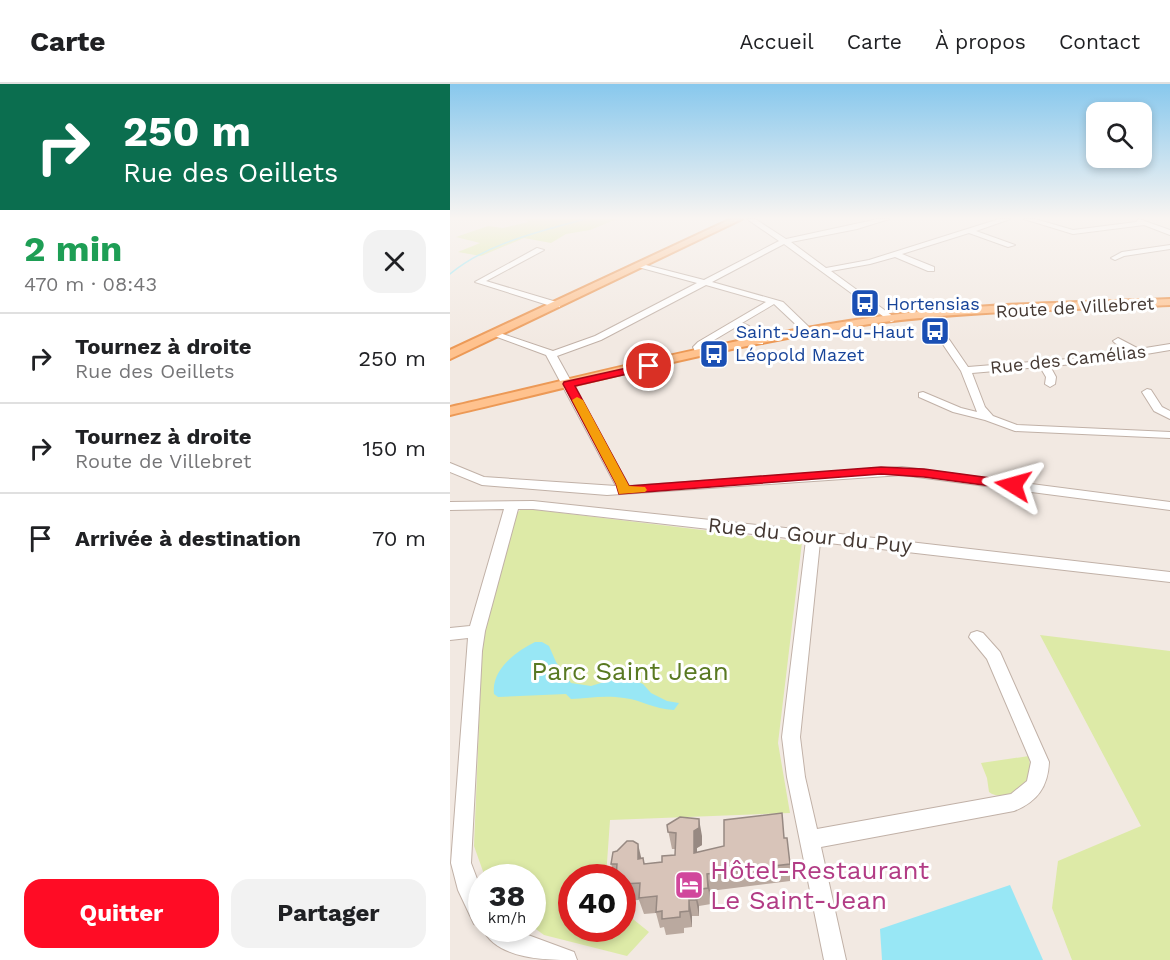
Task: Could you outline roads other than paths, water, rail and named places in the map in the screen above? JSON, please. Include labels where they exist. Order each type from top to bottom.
[{"type":"main road","points":[[450,355],[651,260]]},
{"type":"main road","name":"Route de Villebret","points":[[450,411],[701,354],[891,318],[1170,302]]},
{"type":"street","points":[[521,260],[479,282],[557,304]]},
{"type":"street","points":[[551,355],[598,338],[747,260]]},
{"type":"street","points":[[811,260],[891,318]]},
{"type":"street","points":[[826,270],[870,260]]},
{"type":"street","points":[[909,260],[931,269]]},
{"type":"street","points":[[640,265],[773,301],[780,304],[809,332]]},
{"type":"street","points":[[701,354],[698,347],[701,344],[773,301]]},
{"type":"street","points":[[928,315],[966,371],[980,408],[989,418]]},
{"type":"street","points":[[738,325],[746,328],[760,342]]},
{"type":"street","points":[[494,334],[551,355],[624,491]]},
{"type":"street","points":[[1118,341],[1139,353]]},
{"type":"street","name":"Rue des Camélias","points":[[966,371],[1139,353],[1170,347]]},
{"type":"street","points":[[1043,363],[1051,377],[1050,384]]},
{"type":"street","points":[[1147,392],[1158,409],[1170,416]]},
{"type":"street","points":[[923,395],[957,410],[989,418],[1015,428],[1170,435]]},
{"type":"street","points":[[450,467],[482,481],[598,491],[902,471],[1170,506]]},
{"type":"street","name":"Rue du Gour du Puy","points":[[450,507],[533,505],[1170,577]]},
{"type":"street","points":[[468,887],[461,863],[477,631],[507,517],[512,507]]},
{"type":"street","points":[[814,535],[791,736],[796,777],[835,960]]},
{"type":"street","points":[[450,634],[477,631]]},
{"type":"street","points":[[809,840],[1014,802],[1030,794],[1039,778],[1040,762],[994,656],[976,637]]},
{"type":"street","points":[[513,942],[566,960]]},
{"type":"water","points":[[535,642],[542,642],[549,646],[556,662],[571,683],[591,686],[617,678],[629,678],[643,684],[651,693],[667,701],[679,703],[674,710],[617,697],[571,699],[566,694],[498,697],[494,694],[494,685],[500,670],[512,657]]},
{"type":"water","points":[[1010,885],[1043,960],[882,960],[880,929]]},
{"type":"waterway","points":[[450,274],[470,260]]},
{"type":"place","name":"Hortensias","points":[[865,303]]},
{"type":"place","name":"Saint-Jean-du-Haut","points":[[935,331]]},
{"type":"place","name":"Léopold Mazet","points":[[714,354]]},
{"type":"place","name":"Hôtel-Restaurant Le Saint-Jean","points":[[689,885]]},
{"type":"park label","name":"Parc Saint Jean","points":[[630,671]]}]
